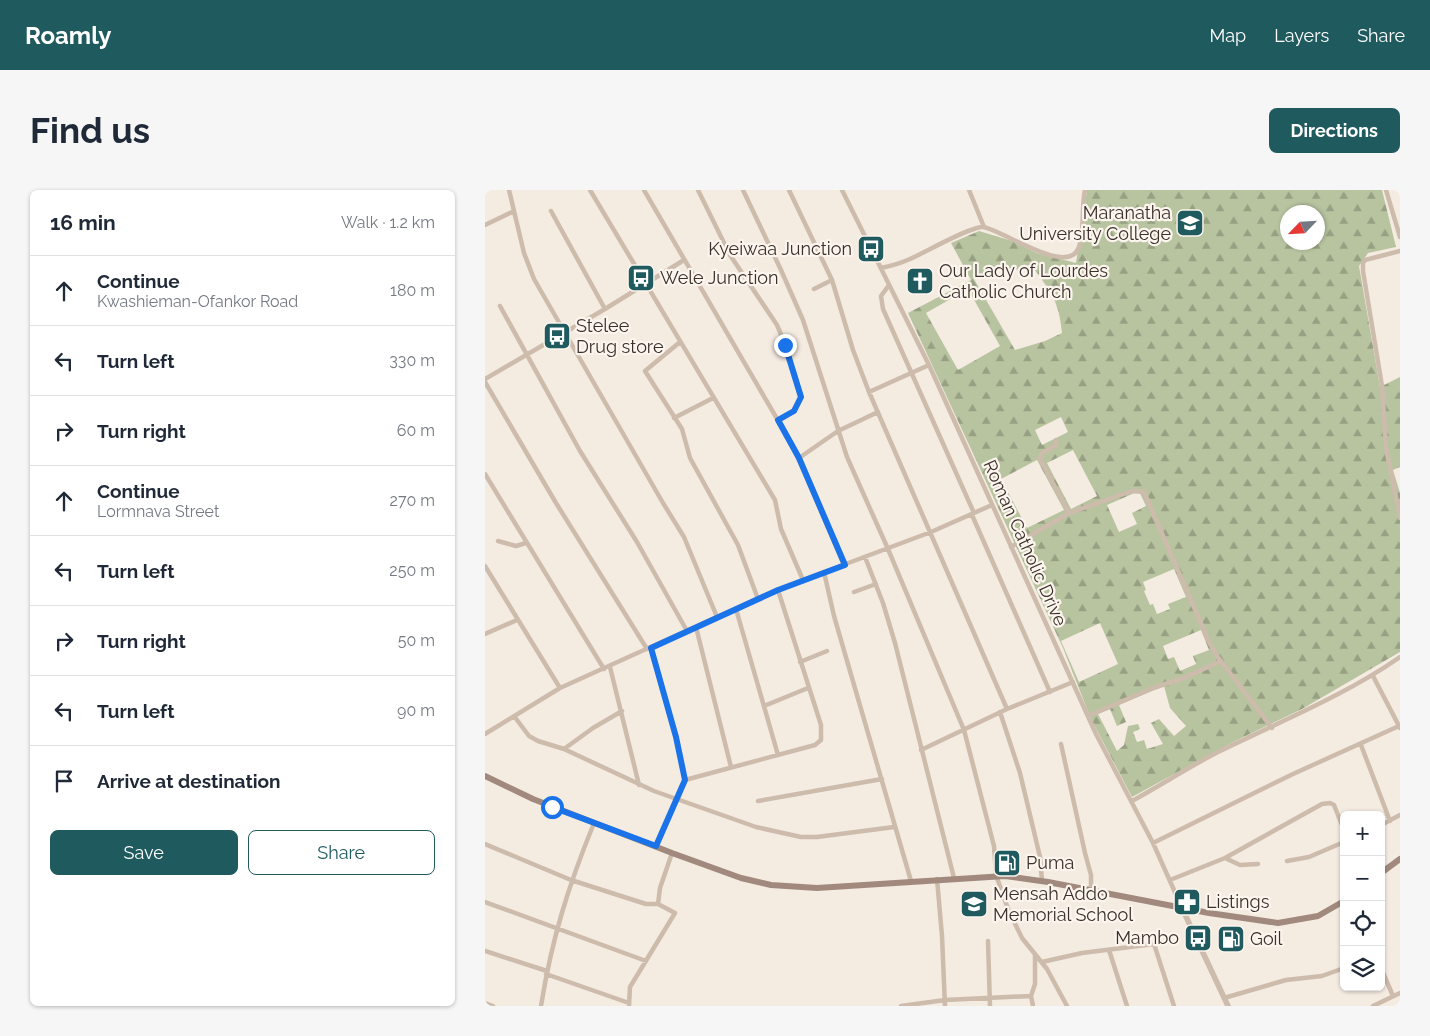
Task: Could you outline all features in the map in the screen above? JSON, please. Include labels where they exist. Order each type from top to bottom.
[{"type":"main road","points":[[485,776],[533,799],[594,824],[741,878],[771,884],[817,888],[996,876],[1042,881],[1260,922],[1287,923],[1318,916],[1340,903]]},
{"type":"main road","points":[[1385,870],[1400,859]]},
{"type":"street","points":[[509,190],[528,266],[663,504],[681,531],[717,617]]},
{"type":"street","points":[[590,190],[775,500],[781,529],[803,580]]},
{"type":"street","points":[[643,190],[799,458],[845,565]]},
{"type":"street","points":[[698,190],[730,255],[773,319],[788,351],[801,397],[794,411],[778,420]]},
{"type":"street","points":[[743,190],[803,320],[847,457],[889,549],[964,730],[994,846],[996,876],[1017,931],[1042,962],[1067,1006]]},
{"type":"street","points":[[789,190],[832,280],[853,350],[869,392],[1007,709]]},
{"type":"street","name":"Roman Catholic Drive","points":[[842,190],[929,365],[1088,716],[1153,843],[1182,908]]},
{"type":"street","points":[[969,190],[984,227]]},
{"type":"street","points":[[881,268],[908,260],[967,232],[984,227],[1040,252],[1060,257],[1070,256],[1079,247],[1085,191],[1079,190]]},
{"type":"street","points":[[1386,190],[1400,237]]},
{"type":"street","points":[[485,225],[514,211]]},
{"type":"street","points":[[551,211],[605,310]]},
{"type":"street","points":[[1400,250],[1372,258],[1363,263],[1381,386],[1386,448],[1400,518]]},
{"type":"street","points":[[656,846],[675,798],[685,780],[676,737],[649,648],[556,502],[485,380],[605,310],[684,260]]},
{"type":"street","points":[[814,289],[832,280]]},
{"type":"street","points":[[889,285],[883,292],[881,301],[1050,692]]},
{"type":"street","points":[[500,306],[588,466],[637,542],[687,631]]},
{"type":"street","points":[[680,342],[645,370],[684,434],[690,458],[738,545],[758,599]]},
{"type":"street","points":[[869,392],[929,365]]},
{"type":"street","points":[[674,418],[713,398]]},
{"type":"street","points":[[799,458],[838,431],[878,412]]},
{"type":"street","points":[[1056,440],[1057,445],[1041,454],[1040,459],[1069,513]]},
{"type":"street","points":[[485,474],[604,669]]},
{"type":"street","points":[[1011,547],[1069,513],[1133,491],[1144,492],[1209,642],[1221,661],[1272,728]]},
{"type":"street","points":[[485,734],[560,688],[717,617],[778,590],[889,549],[993,505]]},
{"type":"street","points":[[498,540],[516,546],[526,543]]},
{"type":"street","points":[[865,558],[895,643],[954,878]]},
{"type":"street","points":[[485,566],[560,688]]},
{"type":"street","points":[[824,572],[834,616],[894,828],[911,881]]},
{"type":"street","points":[[854,592],[875,584]]},
{"type":"street","points":[[685,780],[731,766],[815,745],[821,740],[821,725],[778,590]]},
{"type":"street","points":[[736,609],[779,754]]},
{"type":"street","points":[[485,634],[517,620]]},
{"type":"street","points":[[696,627],[731,766]]},
{"type":"street","points":[[800,662],[827,650]]},
{"type":"street","points":[[1132,801],[1218,753],[1272,728],[1373,676],[1400,657]]},
{"type":"street","points":[[1088,716],[1153,688],[1184,678],[1221,661]]},
{"type":"street","points":[[610,667],[639,785]]},
{"type":"street","points":[[1153,843],[1293,774],[1400,727],[1373,676]]},
{"type":"street","points":[[921,750],[1000,712],[1073,682]]},
{"type":"street","points":[[765,706],[808,688]]},
{"type":"street","points":[[564,749],[593,728],[622,711]]},
{"type":"street","points":[[1000,712],[1020,773],[1040,857],[1042,881]]},
{"type":"street","points":[[514,716],[532,738],[564,749],[639,785],[755,827],[801,837],[835,836],[894,828]]},
{"type":"street","points":[[1061,744],[1090,870],[1091,890]]},
{"type":"street","points":[[1361,745],[1390,820]]},
{"type":"street","points":[[758,801],[881,779]]},
{"type":"street","points":[[1170,880],[1225,858],[1327,803],[1334,805],[1340,820]]},
{"type":"street","points":[[1385,822],[1400,815]]},
{"type":"street","points":[[541,1006],[556,929],[571,880],[594,824]]},
{"type":"street","points":[[485,844],[571,880],[646,904],[658,904],[675,913],[628,990],[629,1005],[547,972],[485,951]]},
{"type":"street","points":[[1287,861],[1309,857],[1340,844]]},
{"type":"street","points":[[658,904],[660,888],[672,853]]},
{"type":"street","points":[[1225,858],[1240,865],[1258,864]]},
{"type":"street","points":[[937,879],[943,936],[945,1006]]},
{"type":"street","points":[[485,902],[646,960]]},
{"type":"street","points":[[1182,908],[1228,1006]]},
{"type":"street","points":[[988,941],[991,1006]]},
{"type":"street","points":[[1042,962],[1109,950],[1154,945],[1174,1006]]},
{"type":"street","points":[[1109,950],[1127,1006]]},
{"type":"street","points":[[1033,1006],[1031,996],[1035,984],[1035,954]]},
{"type":"street","points":[[1224,998],[1286,980],[1323,976],[1340,970]]},
{"type":"street","points":[[1385,977],[1393,996]]},
{"type":"street","points":[[1373,1006],[1400,993]]},
{"type":"street","points":[[901,1006],[945,1000],[1031,996]]},
{"type":"street","points":[[485,1004],[493,1006]]},
{"type":"green space","points":[[1087,190],[1382,190],[1396,247],[1368,253],[1359,266],[1380,387],[1400,377],[1400,467],[1393,470],[1400,493],[1400,652],[1302,709],[1233,742],[1132,797],[1091,719],[1063,648],[908,313],[971,280],[951,243],[979,231],[1012,241],[1037,253],[1076,263]],"holes":[[[1034,269],[1054,298],[1059,313],[1062,333],[1045,341],[1015,350],[974,279],[1000,270]],[[968,289],[1000,346],[958,370],[926,313]],[[1061,417],[1068,432],[1042,445],[1035,430]],[[1073,450],[1097,496],[1071,509],[1047,463]],[[1037,460],[1064,510],[1027,528],[1001,479]],[[1139,491],[1146,506],[1132,513],[1137,524],[1119,532],[1107,505]],[[1174,569],[1186,597],[1168,604],[1170,609],[1157,614],[1153,604],[1150,605],[1144,591],[1146,590],[1143,582]],[[1100,623],[1118,664],[1079,682],[1061,641]],[[1201,630],[1209,650],[1193,656],[1196,664],[1180,671],[1174,657],[1168,659],[1163,646]],[[1164,686],[1170,708],[1186,726],[1174,736],[1159,719],[1151,723],[1163,744],[1147,749],[1144,740],[1137,742],[1133,732],[1140,729],[1138,724],[1128,726],[1124,745],[1117,751],[1098,714],[1110,709],[1117,726],[1126,722],[1119,705]]]},
{"type":"place","name":"Maranatha University College","points":[[1190,223]]},
{"type":"place","name":"Kyeiwaa Junction","points":[[871,249]]},
{"type":"place","name":"Wele Junction","points":[[641,278]]},
{"type":"place","name":"Our Lady of Lourdes Catholic Church","points":[[920,281]]},
{"type":"place","name":"Stelee Drug store","points":[[557,336]]},
{"type":"place","name":"Puma","points":[[1007,863]]},
{"type":"place","name":"Listings","points":[[1187,902]]},
{"type":"place","name":"Mensah Addo Memorial School","points":[[974,904]]},
{"type":"place","name":"Mambo","points":[[1198,938]]},
{"type":"place","name":"Goil","points":[[1231,939]]},
{"type":"route","points":[[552,807],[656,846],[675,798],[685,780],[685,773],[651,648],[778,590],[845,565],[795,448],[778,420],[794,411],[801,397],[785,345]]}]
